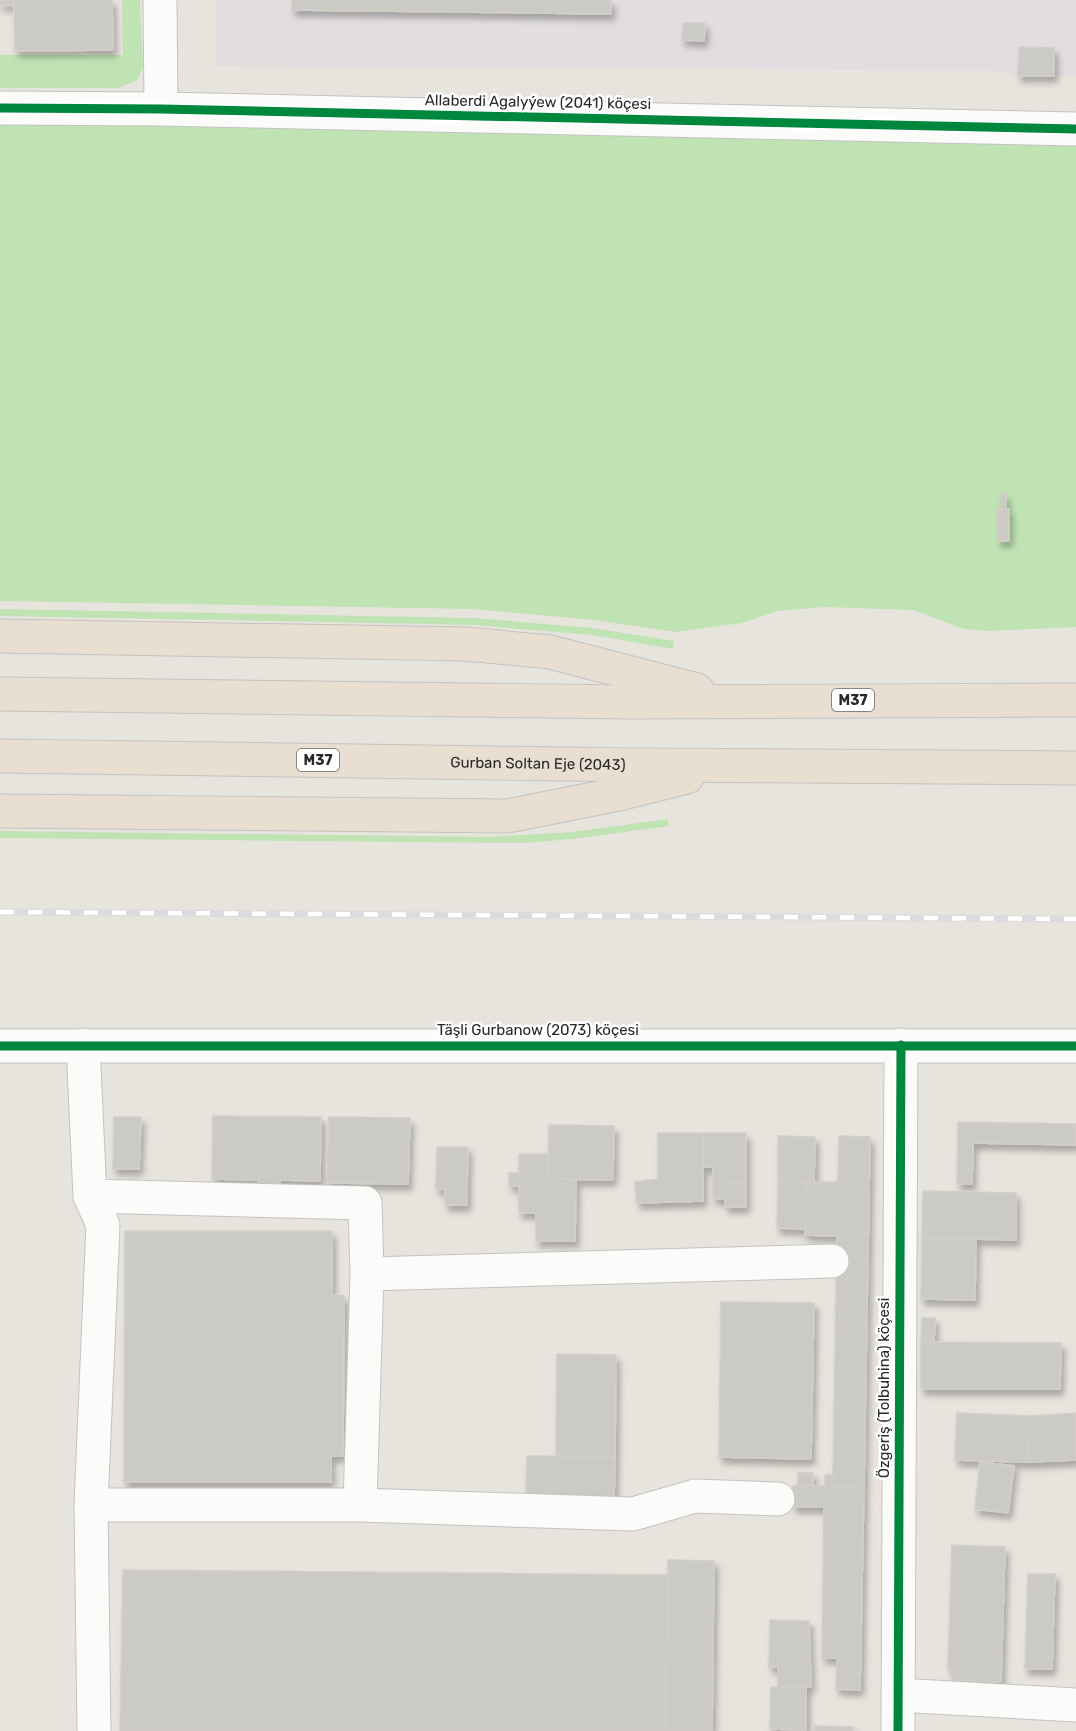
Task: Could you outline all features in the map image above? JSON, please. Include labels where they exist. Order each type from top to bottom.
[{"type":"highway","points":[[0,636],[466,644],[550,652],[740,701]]},
{"type":"highway","name":"M37","points":[[0,694],[631,702],[1076,700]]},
{"type":"highway","name":"Gurban Soltan Eje (2043)","points":[[0,756],[636,765],[1076,768]]},
{"type":"highway","points":[[0,812],[507,816],[619,794],[735,766]]},
{"type":"street","points":[[160,0],[161,109]]},
{"type":"street","name":"Allaberdi Agalyýew (2041) köçesi","points":[[0,108],[161,109],[1076,129]]},
{"type":"street","points":[[83,1045],[90,1196],[103,1225],[91,1505],[94,1731]]},
{"type":"street","name":"Özgeriş (Tolbuhina) köçesi","points":[[898,1731],[901,1045]]},
{"type":"street","name":"Täşli Gurbanow (2073) köçesi","points":[[0,1046],[1076,1046]]},
{"type":"street","points":[[90,1196],[365,1203],[368,1274],[360,1505]]},
{"type":"street","points":[[368,1274],[832,1261]]},
{"type":"street","points":[[91,1505],[360,1505],[633,1514],[695,1496],[778,1500]]},
{"type":"street","points":[[898,1695],[1076,1705]]},
{"type":"shaded area","points":[[216,0],[1076,0],[1076,76],[1017,76],[1003,71],[215,66]]},
{"type":"green space","points":[[122,0],[140,0],[143,68],[136,81],[118,88],[0,88],[0,55],[123,55]]},
{"type":"green space","points":[[0,122],[1076,144],[1076,627],[987,631],[964,629],[913,610],[825,607],[778,611],[742,623],[675,632],[594,620],[471,609],[0,601]]},
{"type":"green space","points":[[0,609],[473,618],[593,628],[674,641],[673,649],[592,635],[473,625],[0,616]]},
{"type":"green space","points":[[668,819],[669,826],[573,839],[523,843],[0,838],[0,831],[488,837],[572,832]]},
{"type":"building","points":[[0,0],[13,0],[13,5],[0,5]]},
{"type":"building","points":[[14,0],[112,0],[113,50],[15,51]]},
{"type":"building","points":[[292,0],[611,0],[611,14],[292,10]]},
{"type":"building","points":[[683,23],[705,23],[704,41],[682,40]]},
{"type":"building","points":[[1019,47],[1054,48],[1054,76],[1018,76]]},
{"type":"building","points":[[1000,494],[1006,494],[1006,509],[1000,509]]},
{"type":"building","points":[[997,509],[1009,509],[1009,541],[998,541]]},
{"type":"building","points":[[213,1116],[321,1117],[320,1181],[280,1180],[279,1185],[258,1185],[258,1180],[212,1179]]},
{"type":"building","points":[[114,1117],[141,1117],[139,1169],[113,1169]]},
{"type":"building","points":[[329,1117],[410,1118],[408,1184],[327,1183]]},
{"type":"building","points":[[958,1122],[1076,1124],[1076,1145],[973,1143],[972,1184],[957,1184]]},
{"type":"building","points":[[549,1125],[614,1126],[613,1180],[548,1179]]},
{"type":"building","points":[[658,1133],[703,1133],[703,1201],[637,1203],[635,1182],[658,1179]]},
{"type":"building","points":[[703,1133],[746,1133],[746,1183],[713,1184],[713,1167],[703,1167]]},
{"type":"building","points":[[778,1136],[815,1137],[814,1182],[778,1181]]},
{"type":"building","points":[[839,1136],[870,1137],[864,1486],[825,1486],[825,1475],[833,1475],[837,1236],[805,1235],[806,1182],[838,1182]]},
{"type":"building","points":[[437,1147],[468,1147],[467,1189],[436,1189]]},
{"type":"building","points":[[519,1154],[548,1154],[548,1179],[576,1179],[575,1241],[536,1241],[536,1213],[519,1213],[519,1186],[509,1186],[509,1173],[519,1173]]},
{"type":"building","points":[[778,1181],[806,1182],[805,1229],[777,1228]]},
{"type":"building","points":[[746,1183],[746,1207],[725,1207],[725,1199],[713,1199],[713,1184]]},
{"type":"building","points":[[445,1189],[467,1189],[467,1205],[445,1205]]},
{"type":"building","points":[[923,1191],[1016,1193],[1016,1240],[922,1238]]},
{"type":"building","points":[[125,1231],[332,1231],[332,1295],[344,1296],[343,1456],[331,1456],[331,1482],[124,1482]]},
{"type":"building","points":[[922,1238],[976,1239],[975,1300],[921,1299]]},
{"type":"building","points":[[721,1302],[814,1303],[811,1459],[719,1457]]},
{"type":"building","points":[[922,1318],[935,1318],[934,1342],[921,1342]]},
{"type":"building","points":[[921,1342],[1061,1343],[1060,1389],[921,1389]]},
{"type":"building","points":[[557,1354],[616,1355],[615,1457],[556,1456]]},
{"type":"building","points":[[957,1413],[1030,1416],[1028,1462],[955,1460]]},
{"type":"building","points":[[1076,1413],[1076,1460],[1028,1462],[1030,1416]]},
{"type":"building","points":[[527,1456],[615,1457],[614,1499],[526,1498]]},
{"type":"building","points":[[980,1462],[1014,1466],[1008,1513],[975,1509]]},
{"type":"building","points":[[798,1472],[813,1473],[813,1486],[798,1486]]},
{"type":"building","points":[[793,1486],[864,1486],[860,1690],[836,1689],[837,1658],[822,1658],[824,1507],[793,1507]]},
{"type":"building","points":[[952,1545],[1005,1547],[1001,1682],[952,1680],[952,1669],[948,1669]]},
{"type":"building","points":[[668,1560],[714,1561],[712,1731],[665,1731]]},
{"type":"building","points":[[123,1570],[668,1575],[665,1731],[120,1731]]},
{"type":"building","points":[[1028,1574],[1055,1574],[1052,1669],[1025,1669]]},
{"type":"building","points":[[770,1620],[809,1621],[811,1687],[778,1687],[778,1667],[769,1667]]},
{"type":"building","points":[[771,1687],[806,1687],[806,1730],[770,1729]]},
{"type":"building","points":[[815,1726],[854,1727],[854,1731],[815,1731]]},
{"type":"railway","points":[[0,912],[1076,919]]},
{"type":"cycle path","points":[[0,108],[161,109],[1076,129]]},
{"type":"cycle path","points":[[898,1731],[901,1045]]},
{"type":"cycle path","points":[[0,1046],[1076,1046]]}]
